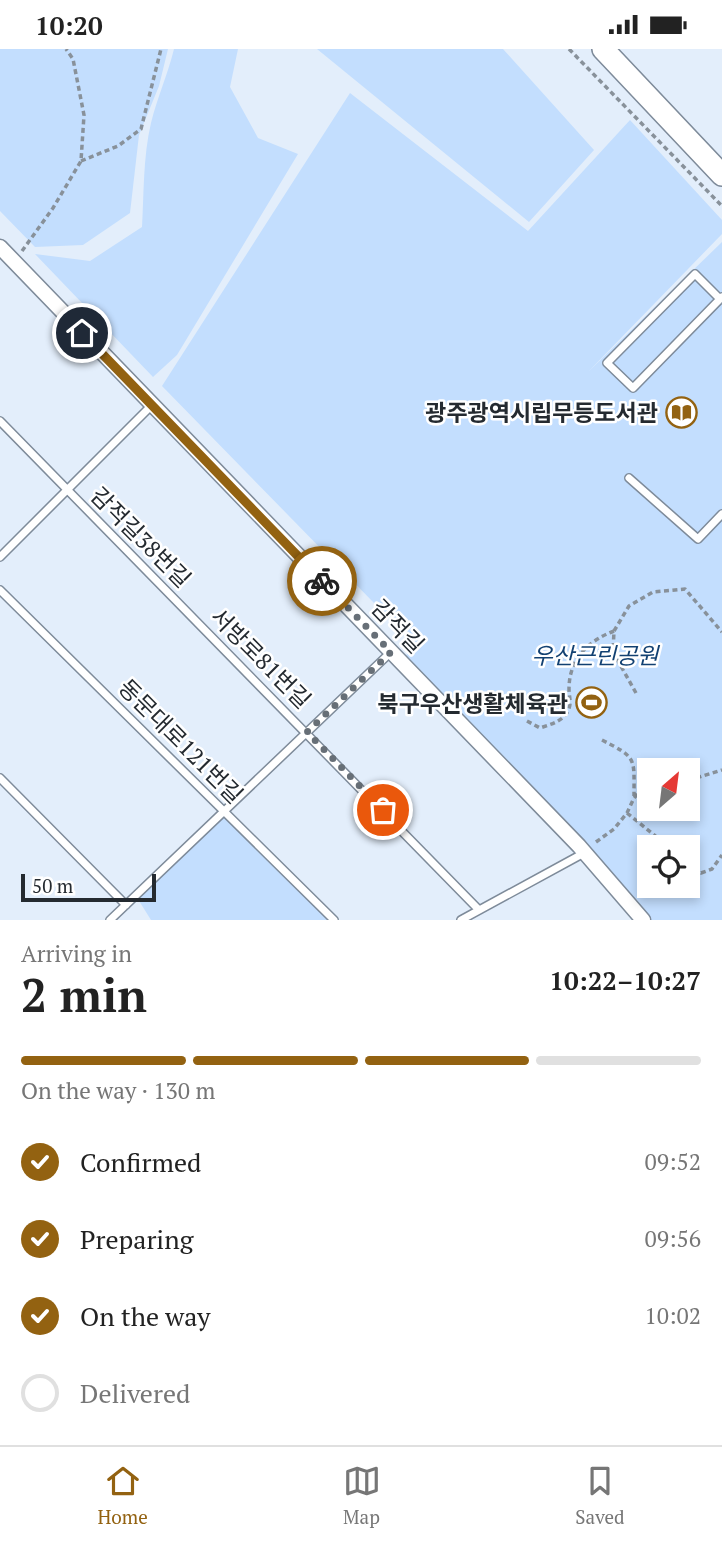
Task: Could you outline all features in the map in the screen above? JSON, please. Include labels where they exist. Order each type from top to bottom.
[{"type":"main road","points":[[603,49],[722,175]]},
{"type":"street","name":"감적길","points":[[0,247],[391,652],[588,849],[643,920]]},
{"type":"lane","points":[[695,274],[721,298],[633,387],[607,363],[695,274]]},
{"type":"lane","name":"감적길38번길","points":[[0,557],[152,405]]},
{"type":"lane","name":"감적길38번길","points":[[0,421],[187,610]]},
{"type":"lane","points":[[629,478],[698,539],[722,514]]},
{"type":"lane","name":"동문대로121번길","points":[[0,590],[334,920]]},
{"type":"lane","name":"서방로81번길","points":[[187,610],[479,909]]},
{"type":"lane","name":"서방로81번길","points":[[110,920],[391,652]]},
{"type":"lane","points":[[0,778],[126,905]]},
{"type":"lane","points":[[461,920],[588,849]]},
{"type":"path","points":[[21,253],[53,208],[81,161],[84,115],[73,59],[66,49]]},
{"type":"path","points":[[81,161],[118,146],[141,129],[161,49]]},
{"type":"path","points":[[569,49],[722,206]]},
{"type":"path","points":[[636,693],[613,652],[614,631],[629,606],[653,592],[685,589],[722,632]]},
{"type":"path","points":[[527,720],[540,728],[556,723],[568,712],[572,669],[582,650],[597,638],[614,631]]},
{"type":"path","points":[[602,740],[629,753],[634,765],[634,798]]},
{"type":"path","points":[[700,777],[722,770]]},
{"type":"path","points":[[588,849],[614,829],[628,813],[637,795]]},
{"type":"path","points":[[628,813],[655,835]]},
{"type":"path","points":[[700,872],[712,869],[722,855]]},
{"type":"green space","points":[[0,49],[168,49],[159,86],[139,135],[130,213],[83,245],[35,247],[0,211]]},
{"type":"green space","points":[[174,49],[238,49],[230,87],[258,138],[298,154],[177,355],[153,377],[35,254],[90,261],[142,227],[148,136]]},
{"type":"green space","points":[[317,49],[503,49],[594,150],[529,222]]},
{"type":"green space","name":"우산근린공원","points":[[350,93],[528,231],[630,120],[722,220],[722,234],[588,372],[722,242],[722,920],[649,920],[405,656],[416,646],[162,386]]},
{"type":"green space","points":[[224,811],[331,917],[326,920],[151,920],[136,896]]},
{"type":"way so far","points":[[322,581],[391,652],[307,732],[383,810]]},
{"type":"place","name":"광주광역시립무등도서관","points":[[681,412]]},
{"type":"place","name":"북구우산생활체육관","points":[[591,703]]},
{"type":"route","points":[[82,333],[322,581]]}]
